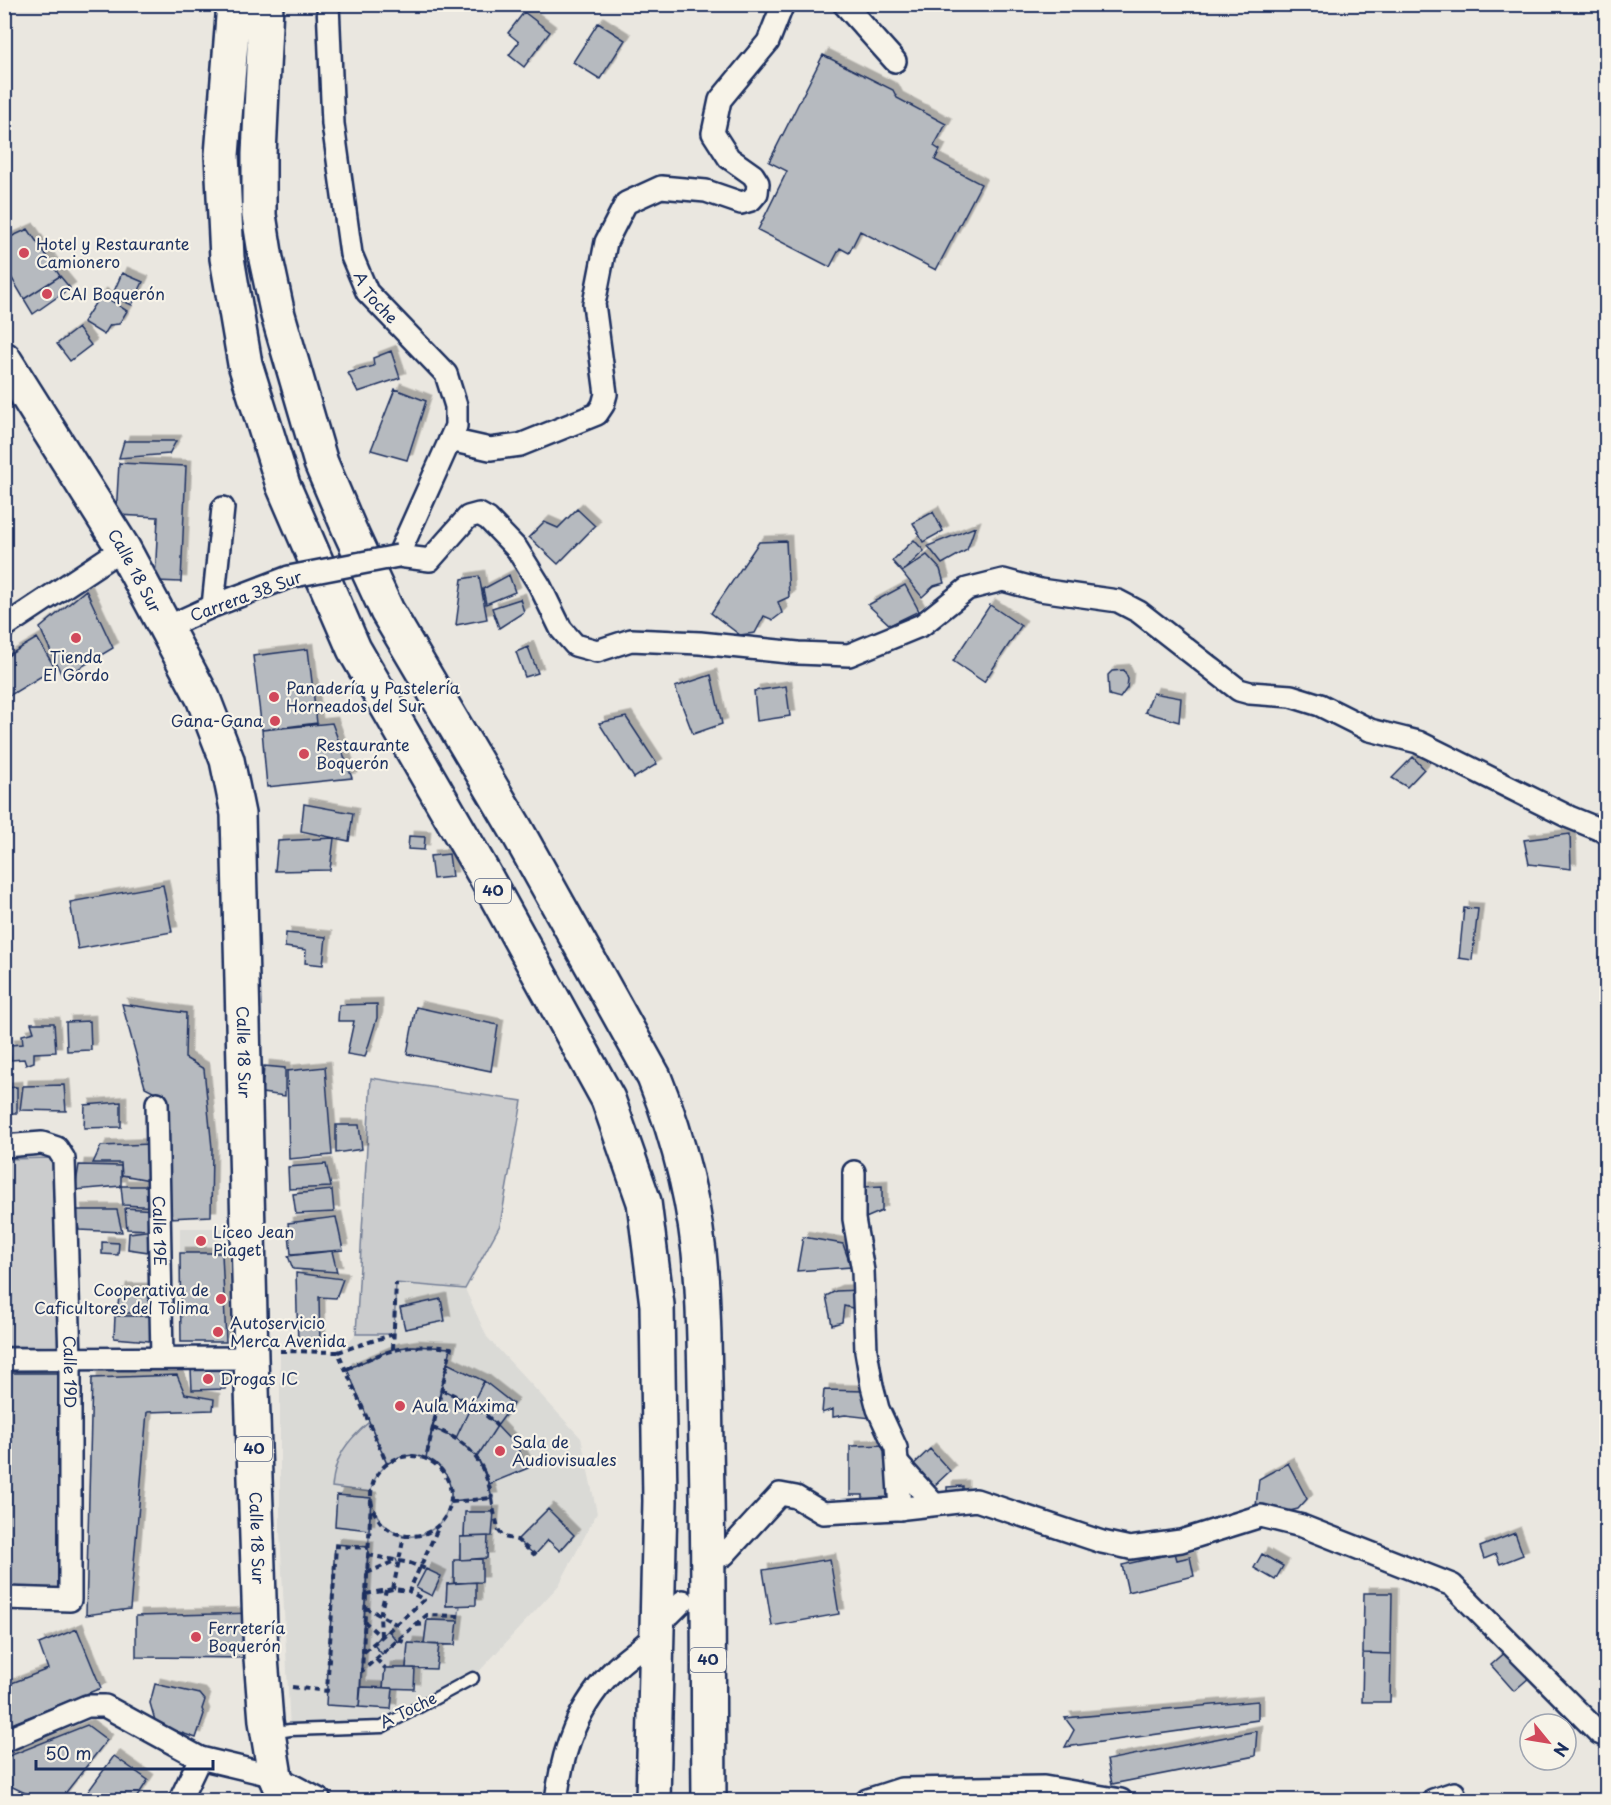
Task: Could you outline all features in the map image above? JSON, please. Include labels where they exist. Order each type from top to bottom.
[{"type":"main road","name":"40","points":[[234,4],[222,155],[227,258],[245,364],[283,485],[354,649],[484,874],[608,1099],[644,1202],[657,1305],[660,1501],[653,1800]]},
{"type":"main road","name":"40","points":[[266,4],[259,154],[259,215],[278,315],[321,463],[387,611],[517,831],[654,1077],[671,1120],[686,1179],[696,1226],[702,1287],[708,1519],[709,1800]]},
{"type":"main road","name":"Calle 18 Sur","points":[[4,359],[123,548],[203,698],[227,760],[238,814],[265,1355],[261,1658],[268,1733],[280,1788]]},
{"type":"street","name":"A Toche","points":[[328,4],[333,124],[351,254],[367,292],[446,374],[456,406],[456,426],[398,556]]},
{"type":"street","points":[[450,440],[490,449],[520,445],[597,414],[606,394],[594,304],[606,242],[626,203],[661,187],[706,191],[741,203],[751,200],[757,193],[758,183],[753,175],[729,158],[713,134],[720,100],[768,42],[783,4]]},
{"type":"street","points":[[844,4],[895,61]]},
{"type":"street","points":[[213,606],[223,508]]},
{"type":"street","name":"Carrera 38 Sur","points":[[166,627],[289,577],[398,556],[430,560],[468,517],[479,514],[488,519],[516,549],[540,586],[561,629],[575,645],[597,651],[631,640],[849,655],[922,625],[967,589],[1004,580],[1040,590],[1118,602],[1138,612],[1239,690],[1291,696],[1320,705],[1370,730],[1418,742],[1569,817],[1606,832]]},
{"type":"street","points":[[4,627],[123,548]]},
{"type":"street","name":"Calle 19E","points":[[157,1103],[162,1358]]},
{"type":"street","name":"Calle 19D","points":[[4,1146],[42,1143],[57,1148],[64,1159],[70,1359],[70,1600],[4,1598]]},
{"type":"street","points":[[854,1172],[854,1219],[862,1271],[866,1351],[878,1409],[896,1448],[900,1509]]},
{"type":"street","points":[[4,1359],[265,1355]]},
{"type":"street","points":[[898,1464],[934,1504]]},
{"type":"street","points":[[724,1555],[780,1494],[796,1497],[823,1513],[900,1509],[976,1500],[1102,1542],[1130,1548],[1181,1540],[1262,1516],[1302,1526],[1452,1585],[1599,1733],[1606,1736]]},
{"type":"street","points":[[556,1800],[561,1765],[573,1729],[591,1696],[616,1668],[645,1644]]},
{"type":"street","points":[[4,1741],[87,1706],[105,1706],[200,1758],[280,1788],[320,1800]]},
{"type":"street","points":[[180,1800],[200,1758]]},
{"type":"street","points":[[867,1800],[901,1789],[1044,1787],[1121,1800]]},
{"type":"street","points":[[1433,1800],[1454,1793]]},
{"type":"lane","name":"A Toche","points":[[268,1733],[290,1730],[382,1727],[473,1678]]},
{"type":"path","points":[[393,1349],[396,1283]]},
{"type":"path","points":[[265,1355],[338,1352],[394,1334]]},
{"type":"path","points":[[347,1369],[393,1349],[433,1346],[451,1348],[426,1458]]},
{"type":"path","points":[[338,1352],[387,1464]]},
{"type":"path","points":[[441,1389],[482,1410],[497,1426]]},
{"type":"path","points":[[432,1428],[456,1438],[477,1456],[485,1472],[499,1530],[504,1537],[517,1540],[535,1555]]},
{"type":"path","points":[[409,1591],[447,1515],[452,1489],[447,1476],[438,1465],[426,1458],[413,1455],[399,1457],[387,1464],[378,1474],[372,1486],[362,1671],[428,1615],[459,1616]]},
{"type":"path","points":[[451,1502],[492,1498]]},
{"type":"path","points":[[371,1500],[374,1513],[391,1532],[404,1536],[417,1536],[429,1533],[440,1525]]},
{"type":"path","points":[[393,1589],[404,1536]]},
{"type":"path","points":[[288,1687],[327,1690],[336,1546],[368,1548]]},
{"type":"path","points":[[368,1555],[398,1560],[426,1569]]},
{"type":"path","points":[[367,1573],[398,1560]]},
{"type":"path","points":[[363,1653],[424,1600],[409,1591],[393,1589],[366,1594]]},
{"type":"path","points":[[381,1637],[380,1615],[386,1590]]},
{"type":"path","points":[[365,1607],[396,1624]]},
{"type":"path","points":[[364,1621],[381,1637]]},
{"type":"path","points":[[416,1625],[427,1624]]},
{"type":"path","points":[[398,1640],[408,1643]]},
{"type":"path","points":[[376,1659],[385,1668]]},
{"type":"shaded area","points":[[371,1078],[522,1101],[500,1225],[465,1289],[487,1337],[581,1438],[597,1513],[559,1585],[473,1678],[382,1727],[290,1730],[280,1532],[280,1351],[338,1352],[356,1334]]},
{"type":"shaded area","points":[[371,1078],[522,1101],[500,1225],[465,1289],[396,1283],[394,1334],[356,1334]]},
{"type":"shaded area","points":[[52,1158],[59,1347],[5,1346],[5,1159]]},
{"type":"shaded area","name":"Liceo Jean Piaget","points":[[180,1228],[222,1228],[222,1253],[180,1253]]},
{"type":"shaded area","points":[[369,1422],[387,1464],[376,1476],[371,1492],[332,1487],[336,1467],[343,1450]]},
{"type":"shaded area","points":[[492,1498],[494,1512],[466,1512],[464,1537],[460,1537],[460,1560],[454,1561],[454,1583],[447,1584],[446,1606],[460,1606],[458,1621],[427,1620],[424,1644],[408,1643],[406,1668],[385,1668],[383,1688],[361,1687],[371,1500],[377,1516],[386,1527],[398,1534],[410,1536],[422,1534],[434,1528],[444,1517],[451,1502]]},
{"type":"building","points":[[524,12],[550,32],[524,67],[509,55],[519,42],[508,33]]},
{"type":"building","points":[[598,23],[625,40],[600,79],[573,62]]},
{"type":"building","points":[[823,55],[893,90],[897,98],[946,124],[934,146],[940,150],[935,160],[981,184],[936,270],[860,231],[849,253],[840,248],[830,267],[758,230],[787,171],[769,162]]},
{"type":"building","name":"Hotel y Restaurante Camionero","points":[[28,229],[60,276],[24,299],[4,265],[4,240]]},
{"type":"building","points":[[122,273],[143,282],[132,305],[112,296]]},
{"type":"building","name":"CAI Boquerón","points":[[60,276],[70,288],[33,314],[24,299]]},
{"type":"building","points":[[101,294],[127,311],[119,324],[110,325],[104,335],[83,322]]},
{"type":"building","points":[[78,328],[91,345],[70,361],[57,344]]},
{"type":"building","points":[[391,351],[400,378],[358,392],[348,373],[374,366],[373,358]]},
{"type":"building","points":[[395,389],[426,401],[407,460],[371,450]]},
{"type":"building","points":[[124,441],[176,441],[169,454],[119,458]]},
{"type":"building","points":[[119,463],[186,466],[181,582],[155,581],[158,517],[116,515]]},
{"type":"building","points":[[577,509],[595,526],[558,564],[529,537],[544,522],[558,528]]},
{"type":"building","points":[[933,512],[943,531],[923,542],[913,523]]},
{"type":"building","points":[[975,527],[967,550],[942,564],[928,546]]},
{"type":"building","points":[[914,540],[924,551],[902,572],[892,561]]},
{"type":"building","points":[[786,541],[789,597],[778,602],[782,613],[773,620],[764,616],[755,633],[740,635],[711,613],[759,542]]},
{"type":"building","points":[[927,555],[940,569],[944,583],[934,586],[922,597],[902,572]]},
{"type":"building","points":[[509,575],[515,592],[486,604],[483,589]]},
{"type":"building","points":[[479,576],[487,619],[456,625],[462,579]]},
{"type":"building","points":[[905,585],[919,611],[890,625],[868,605]]},
{"type":"building","name":"Tienda El Gordo","points":[[86,590],[113,648],[63,678],[40,628]]},
{"type":"building","points":[[520,599],[524,612],[499,628],[492,608]]},
{"type":"building","points":[[990,605],[1021,626],[984,682],[953,661]]},
{"type":"building","points":[[37,638],[55,668],[4,699],[4,658]]},
{"type":"building","points":[[528,647],[538,673],[525,677],[516,652]]},
{"type":"building","points":[[308,649],[317,723],[262,730],[253,656]]},
{"type":"building","points":[[1124,670],[1128,679],[1127,688],[1120,698],[1109,695],[1108,675],[1112,671]]},
{"type":"building","points":[[711,675],[722,724],[693,734],[675,687]]},
{"type":"building","points":[[786,686],[790,716],[757,721],[754,691]]},
{"type":"building","points":[[1153,693],[1181,698],[1179,722],[1145,712]]},
{"type":"building","points":[[626,717],[657,764],[634,778],[599,723]]},
{"type":"building","name":"Restaurante Boquerón","points":[[332,723],[352,778],[267,787],[262,730]]},
{"type":"building","points":[[1413,757],[1424,769],[1407,787],[1392,778]]},
{"type":"building","points":[[304,804],[353,813],[349,841],[301,831]]},
{"type":"building","points":[[1570,834],[1571,869],[1529,864],[1524,840]]},
{"type":"building","points":[[409,836],[425,837],[424,850],[408,849]]},
{"type":"building","points":[[334,838],[330,870],[275,871],[278,841]]},
{"type":"building","points":[[449,854],[452,877],[433,879],[430,856]]},
{"type":"building","points":[[163,885],[172,932],[78,949],[70,902]]},
{"type":"building","points":[[1464,908],[1478,909],[1472,960],[1459,958]]},
{"type":"building","points":[[286,933],[326,937],[323,965],[305,963],[306,950],[285,947]]},
{"type":"building","points":[[122,1004],[186,1013],[185,1058],[204,1069],[212,1148],[211,1216],[169,1218],[163,1096],[145,1087]]},
{"type":"building","points":[[377,1004],[377,1018],[365,1057],[347,1054],[354,1021],[338,1021],[339,1005]]},
{"type":"building","points":[[416,1007],[498,1025],[491,1071],[407,1054]]},
{"type":"building","points":[[90,1021],[91,1050],[67,1051],[66,1022]]},
{"type":"building","points":[[31,1023],[54,1023],[56,1052],[34,1053],[34,1062],[26,1065],[24,1059],[11,1060],[9,1045],[23,1044],[22,1035],[34,1032]]},
{"type":"building","points":[[264,1066],[285,1068],[285,1096],[262,1093]]},
{"type":"building","points":[[325,1067],[332,1155],[289,1159],[287,1071]]},
{"type":"building","points":[[64,1085],[66,1111],[20,1110],[23,1086]]},
{"type":"building","points":[[17,1087],[17,1113],[4,1113],[4,1088]]},
{"type":"building","points":[[121,1102],[121,1127],[84,1128],[85,1105]]},
{"type":"building","points":[[336,1125],[359,1125],[362,1149],[336,1153]]},
{"type":"building","points":[[151,1144],[150,1180],[122,1175],[121,1163],[93,1163],[101,1146]]},
{"type":"building","points":[[326,1164],[331,1187],[289,1189],[288,1167]]},
{"type":"building","points":[[79,1165],[121,1166],[121,1186],[75,1190]]},
{"type":"building","points":[[121,1186],[159,1186],[159,1207],[123,1205]]},
{"type":"building","points":[[882,1186],[882,1211],[861,1220],[863,1187]]},
{"type":"building","points":[[332,1190],[334,1212],[296,1214],[293,1194]]},
{"type":"building","points":[[125,1208],[155,1210],[154,1230],[127,1229]]},
{"type":"building","points":[[76,1210],[117,1210],[122,1232],[79,1230]]},
{"type":"building","points":[[336,1217],[343,1250],[291,1254],[288,1223]]},
{"type":"building","points":[[154,1230],[156,1253],[128,1249],[129,1233]]},
{"type":"building","points":[[803,1237],[843,1244],[851,1267],[797,1271]]},
{"type":"building","points":[[102,1242],[119,1243],[118,1255],[102,1254]]},
{"type":"building","points":[[332,1251],[337,1272],[293,1269],[288,1256]]},
{"type":"building","points":[[180,1253],[222,1253],[226,1342],[181,1342]]},
{"type":"building","points":[[296,1273],[343,1279],[336,1298],[319,1297],[320,1346],[298,1345]]},
{"type":"building","points":[[121,1289],[156,1289],[158,1313],[116,1313]]},
{"type":"building","points":[[859,1290],[860,1310],[844,1306],[842,1322],[832,1325],[826,1296],[836,1291]]},
{"type":"building","points":[[441,1299],[445,1321],[405,1329],[400,1308]]},
{"type":"building","points":[[115,1316],[158,1316],[161,1342],[114,1338]]},
{"type":"building","name":"Aula Máxima","points":[[413,1346],[451,1348],[426,1458],[413,1455],[399,1457],[387,1464],[347,1369],[393,1349]]},
{"type":"building","points":[[447,1363],[484,1381],[472,1404],[441,1389]]},
{"type":"building","name":"Drogas IC","points":[[225,1368],[225,1389],[192,1390],[191,1369]]},
{"type":"building","points":[[4,1373],[62,1373],[58,1591],[4,1588]]},
{"type":"building","points":[[177,1375],[185,1394],[214,1399],[213,1410],[147,1412],[130,1609],[86,1615],[92,1378]]},
{"type":"building","points":[[484,1381],[513,1404],[497,1426],[482,1410],[472,1404]]},
{"type":"building","points":[[441,1389],[472,1404],[456,1438],[432,1428]]},
{"type":"building","points":[[824,1390],[864,1391],[871,1418],[845,1415],[833,1417],[833,1409],[822,1413]]},
{"type":"building","points":[[472,1404],[482,1410],[497,1426],[477,1457],[456,1438]]},
{"type":"building","name":"Sala de Audiovisuales","points":[[497,1426],[516,1446],[528,1468],[489,1484],[477,1457]]},
{"type":"building","points":[[432,1428],[456,1438],[477,1457],[485,1472],[492,1498],[451,1502],[451,1489],[447,1476],[438,1465],[426,1458]]},
{"type":"building","points":[[890,1445],[891,1501],[863,1502],[863,1495],[850,1495],[850,1446]]},
{"type":"building","points":[[930,1449],[950,1471],[933,1487],[913,1465]]},
{"type":"building","points":[[1288,1463],[1307,1499],[1298,1509],[1281,1513],[1256,1506],[1259,1479]]},
{"type":"building","points":[[963,1486],[963,1498],[947,1499],[947,1487]]},
{"type":"building","points":[[337,1495],[371,1498],[369,1530],[335,1526]]},
{"type":"building","points":[[548,1509],[574,1535],[560,1551],[548,1540],[535,1555],[517,1540]]},
{"type":"building","points":[[465,1512],[494,1512],[492,1536],[464,1537]]},
{"type":"building","points":[[1515,1533],[1523,1555],[1500,1564],[1496,1554],[1484,1559],[1480,1547]]},
{"type":"building","points":[[488,1536],[487,1558],[460,1560],[460,1537]]},
{"type":"building","points":[[335,1544],[368,1547],[359,1707],[326,1705]]},
{"type":"building","points":[[1175,1553],[1177,1560],[1190,1557],[1194,1576],[1128,1592],[1122,1565]]},
{"type":"building","points":[[1262,1554],[1283,1566],[1275,1580],[1254,1568]]},
{"type":"building","points":[[482,1559],[482,1582],[454,1583],[454,1560]]},
{"type":"building","points":[[830,1559],[839,1614],[772,1626],[763,1570]]},
{"type":"building","points":[[426,1569],[441,1576],[432,1596],[416,1588]]},
{"type":"building","points":[[476,1582],[476,1605],[446,1606],[447,1584]]},
{"type":"building","points":[[1364,1593],[1392,1593],[1391,1654],[1363,1653]]},
{"type":"building","name":"Ferretería Boquerón","points":[[255,1613],[256,1658],[136,1657],[136,1616]]},
{"type":"building","points":[[427,1620],[458,1621],[455,1645],[424,1644]]},
{"type":"building","points":[[77,1629],[101,1688],[4,1727],[4,1686],[48,1669],[39,1644]]},
{"type":"building","points":[[388,1630],[397,1641],[382,1654],[373,1644]]},
{"type":"building","points":[[408,1643],[439,1645],[436,1669],[406,1668]]},
{"type":"building","points":[[1507,1651],[1530,1677],[1514,1691],[1491,1665]]},
{"type":"building","points":[[1363,1653],[1391,1654],[1390,1702],[1362,1702]]},
{"type":"building","points":[[385,1668],[415,1668],[414,1689],[383,1688]]},
{"type":"building","points":[[155,1684],[200,1694],[205,1700],[202,1709],[204,1714],[196,1738],[156,1724],[150,1703]]},
{"type":"building","points":[[361,1687],[393,1688],[391,1709],[359,1707]]},
{"type":"building","points":[[1258,1701],[1258,1720],[1065,1747],[1074,1730],[1065,1718]]},
{"type":"building","points":[[87,1725],[107,1740],[60,1800],[40,1800],[4,1783],[4,1758]]},
{"type":"building","points":[[1257,1731],[1255,1756],[1112,1784],[1107,1760]]},
{"type":"building","points":[[114,1756],[148,1780],[135,1800],[82,1800]]},
{"type":"place","name":"Hotel y Restaurante Camionero","points":[[24,253]]},
{"type":"place","name":"CAI Boquerón","points":[[47,294]]},
{"type":"place","name":"Tienda El Gordo","points":[[76,638]]},
{"type":"place","name":"Panadería y Pastelería Horneados del Sur","points":[[274,697]]},
{"type":"place","name":"Gana-Gana","points":[[275,721]]},
{"type":"place","name":"Restaurante Boquerón","points":[[304,754]]},
{"type":"place","name":"Liceo Jean Piaget","points":[[201,1241]]},
{"type":"place","name":"Cooperativa de Caficultores del Tolima","points":[[221,1299]]},
{"type":"place","name":"Autoservicio Merca Avenida","points":[[218,1332]]},
{"type":"place","name":"Drogas IC","points":[[208,1379]]},
{"type":"place","name":"Aula Máxima","points":[[400,1406]]},
{"type":"place","name":"Sala de Audiovisuales","points":[[500,1451]]},
{"type":"place","name":"Ferretería Boquerón","points":[[196,1637]]}]
